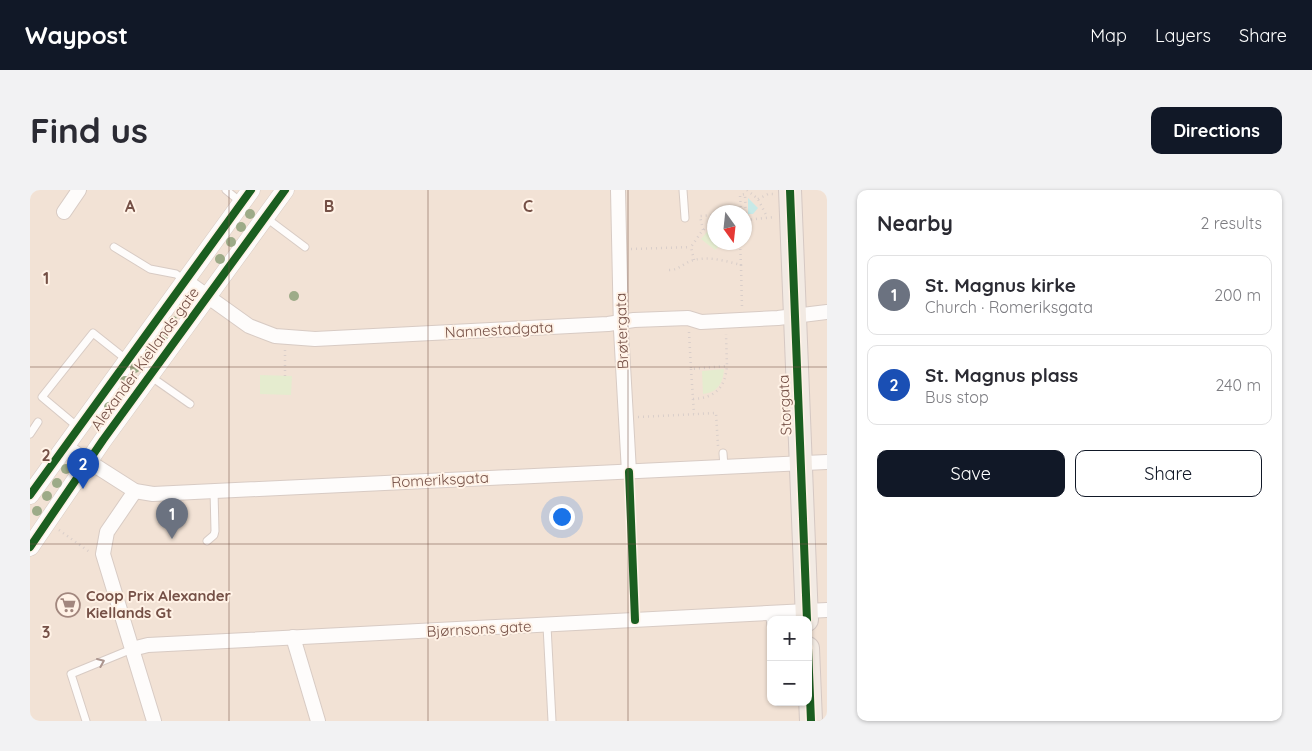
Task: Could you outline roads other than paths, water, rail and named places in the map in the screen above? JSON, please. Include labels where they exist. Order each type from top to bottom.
[{"type":"main road","name":"Storgata","points":[[783,192],[794,315],[801,464],[814,614]]},
{"type":"main road","points":[[810,706],[811,721]]},
{"type":"street","points":[[64,212],[79,190]]},
{"type":"street","name":"Alexander Kiellands gate","points":[[30,546],[284,190]]},
{"type":"street","name":"Brøtergata","points":[[618,190],[621,322],[629,472]]},
{"type":"street","name":"Alexander Kiellands gate","points":[[30,495],[247,197]]},
{"type":"street","name":"Nannestadgata","points":[[186,281],[207,298],[250,326],[286,338],[316,339],[688,318],[701,322],[827,312]]},
{"type":"street","name":"Romeriksgata","points":[[66,447],[134,491],[153,494],[827,462]]},
{"type":"street","points":[[134,491],[107,532],[103,545],[104,562],[154,721]]},
{"type":"street","name":"Bjørnsons gate","points":[[796,616],[814,614]]},
{"type":"street","name":"Bjørnsons gate","points":[[132,649],[148,645],[293,637],[767,619]]},
{"type":"street","points":[[293,637],[318,721]]},
{"type":"lane","points":[[226,190],[247,197]]},
{"type":"lane","points":[[684,190],[685,218]]},
{"type":"lane","points":[[265,217],[305,247]]},
{"type":"lane","points":[[114,246],[150,269],[176,274],[186,281]]},
{"type":"lane","points":[[79,428],[42,397],[92,333],[128,361]]},
{"type":"lane","points":[[150,376],[190,404]]},
{"type":"lane","points":[[30,434],[38,422]]},
{"type":"lane","points":[[722,468],[723,453]]},
{"type":"lane","points":[[207,541],[214,535],[215,531],[214,491]]},
{"type":"lane","points":[[547,626],[552,721]]},
{"type":"lane","points":[[86,721],[72,674],[132,649]]},
{"type":"water","points":[[748,198],[758,208],[752,214],[752,205],[748,205]]},
{"type":"place","name":"St. Magnus plass","points":[[83,489]]},
{"type":"place","name":"St. Magnus kirke","points":[[172,539]]},
{"type":"place","name":"Coop Prix Alexander Kiellands Gt","points":[[68,605]]}]
